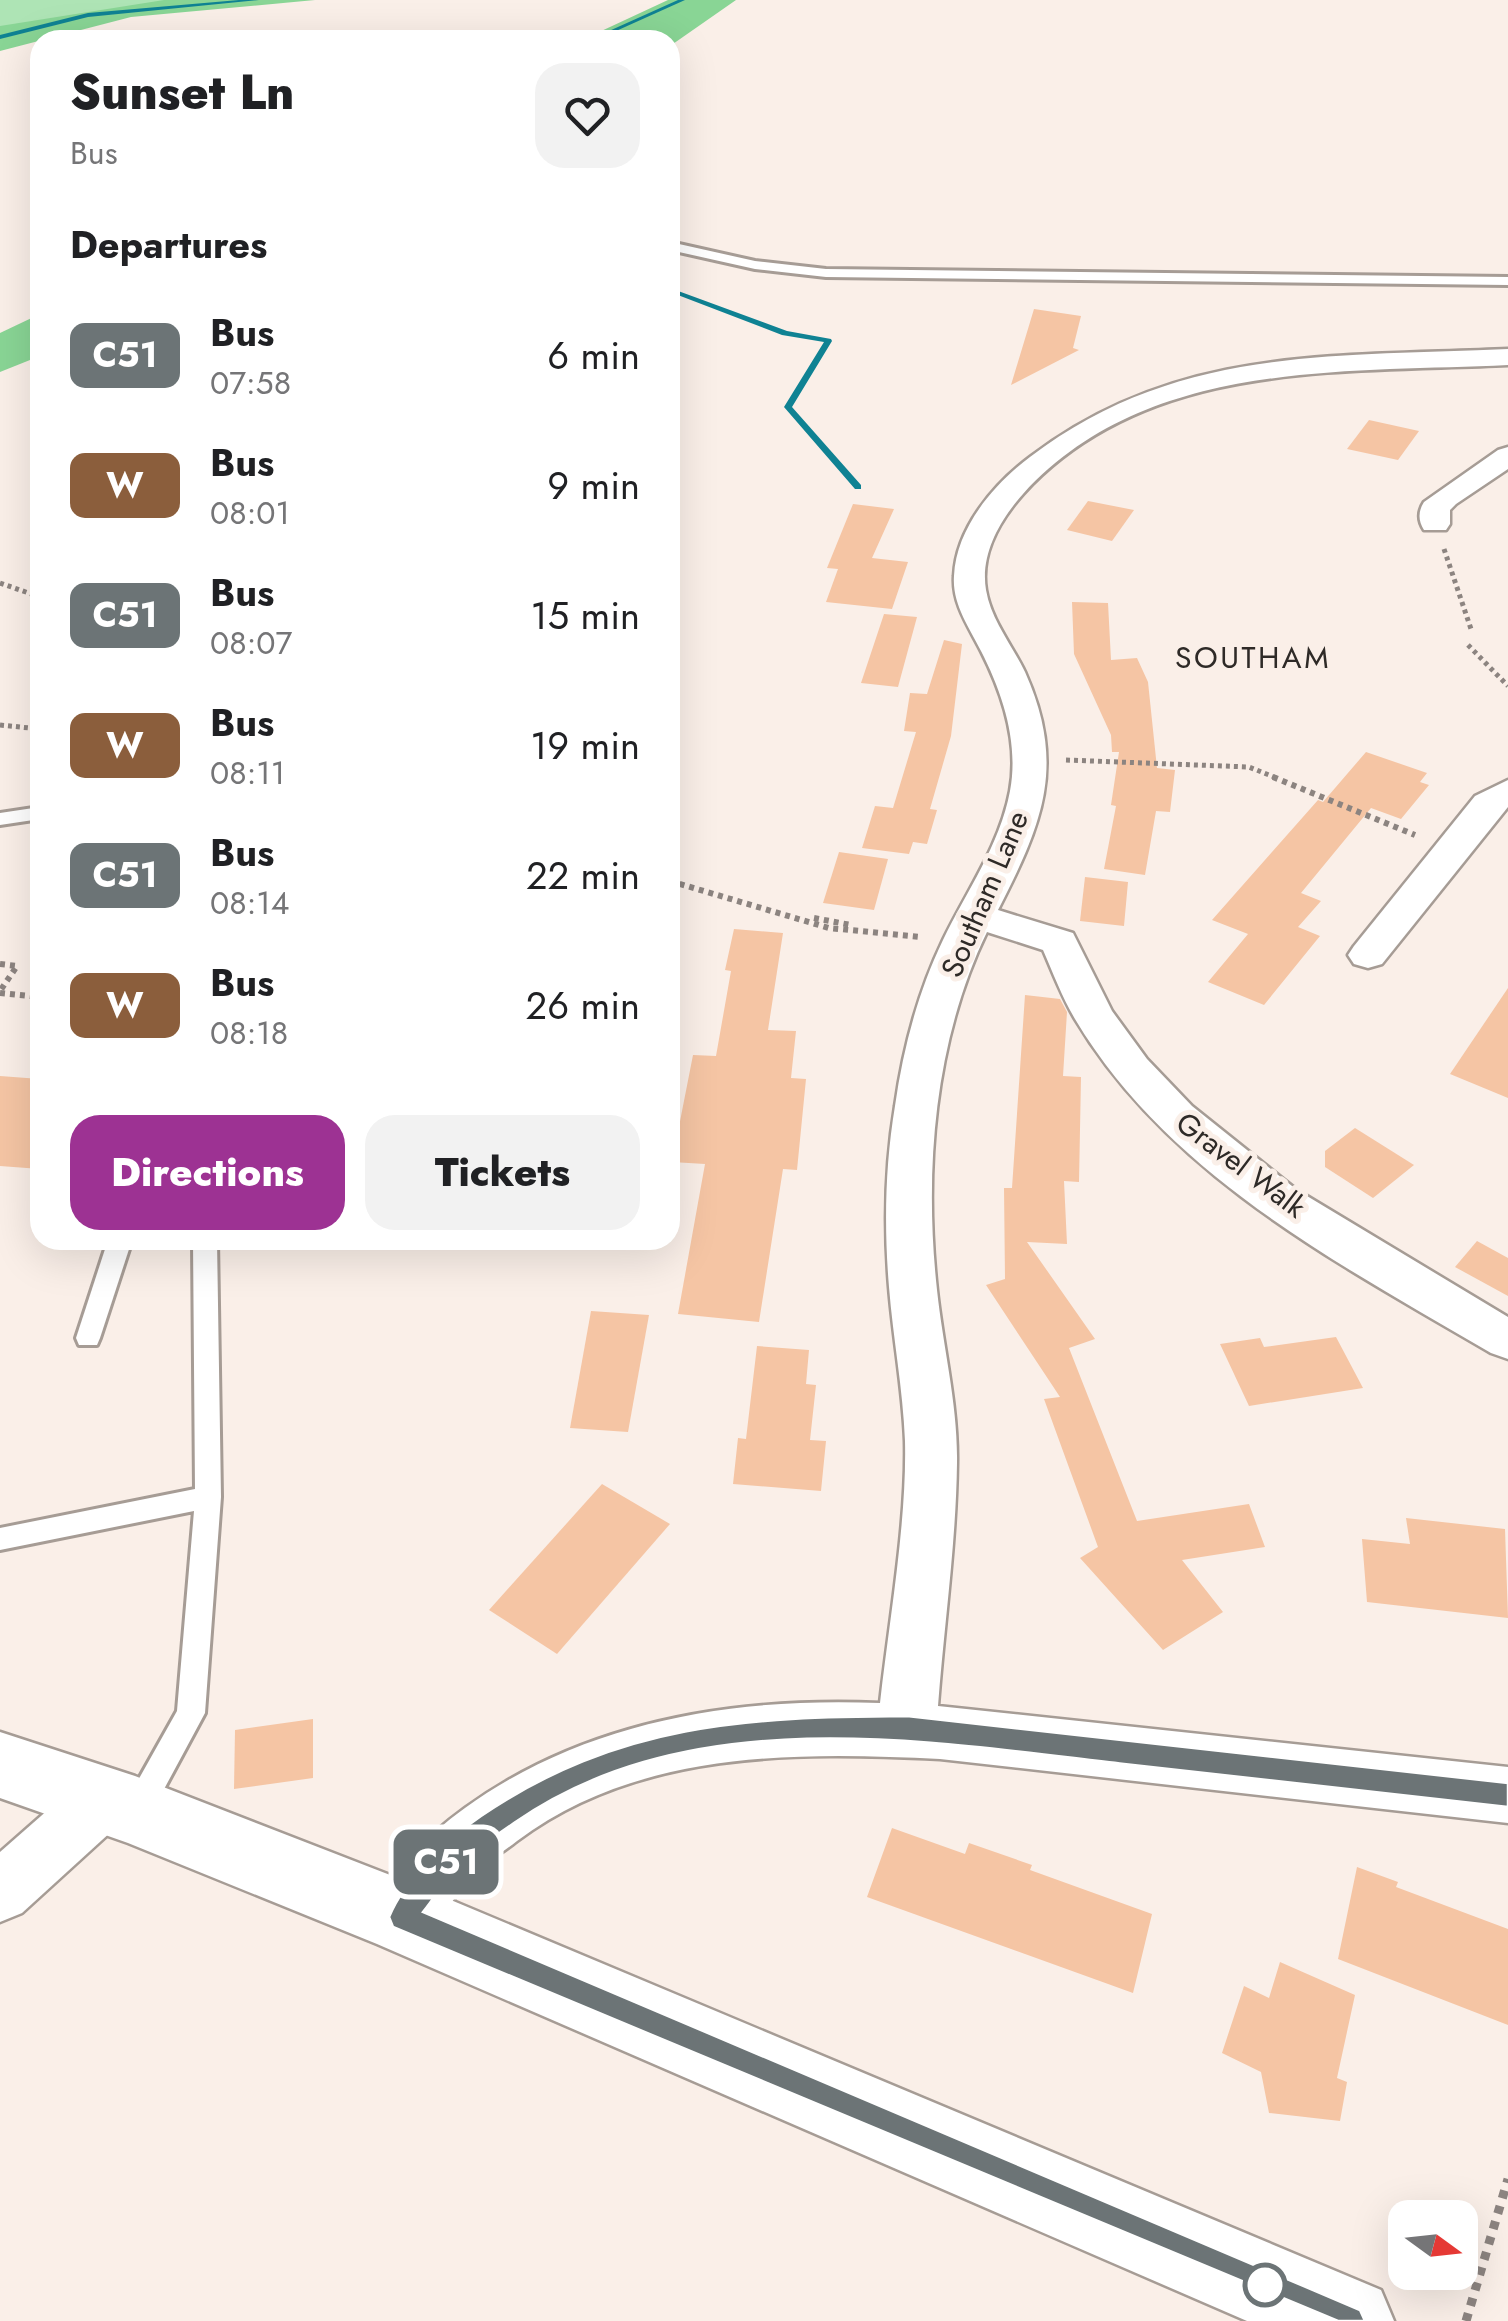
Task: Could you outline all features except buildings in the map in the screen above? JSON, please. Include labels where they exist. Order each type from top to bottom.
[{"type":"main road","points":[[0,1765],[119,1806],[403,1917],[1350,2321]]},
{"type":"street","name":"Southam Lane","points":[[907,1728],[931,1464],[931,1424],[910,1262],[910,1187],[924,1060],[937,1007],[1016,831],[1028,791],[1030,758],[1022,708],[1010,676],[976,612],[969,585],[970,556],[988,516],[1051,451],[1144,400],[1225,374],[1322,362],[1507,359]]},
{"type":"street","points":[[1435,524],[1436,508],[1445,498],[1508,456]]},
{"type":"street","points":[[1368,956],[1488,804],[1508,791]]},
{"type":"street","name":"Gravel Walk","points":[[969,929],[1059,942],[1094,1017],[1193,1135],[1290,1205],[1508,1340]]},
{"type":"street","points":[[403,1917],[464,1844],[520,1804],[579,1772],[632,1753],[792,1728],[907,1728],[1508,1795]]},
{"type":"street","points":[[0,1892],[119,1806]]},
{"type":"lane","points":[[680,248],[755,265],[826,272],[1167,280],[1276,275],[1508,281]]},
{"type":"lane","points":[[0,819],[30,814]]},
{"type":"lane","points":[[88,1338],[117,1250]]},
{"type":"lane","points":[[119,1806],[190,1712],[208,1496],[205,1250]]},
{"type":"lane","points":[[0,1538],[208,1496]]},
{"type":"path","points":[[1435,524],[1472,629]]},
{"type":"path","points":[[0,583],[30,594]]},
{"type":"path","points":[[1468,645],[1508,686]]},
{"type":"path","points":[[0,725],[30,727]]},
{"type":"path","points":[[1030,758],[1250,767],[1450,850]]},
{"type":"path","points":[[680,884],[803,917],[829,928],[969,929]]},
{"type":"path","points":[[0,964],[17,966],[0,992],[30,996]]},
{"type":"path","points":[[1466,2321],[1508,2179]]},
{"type":"green space","points":[[0,0],[213,0],[0,29]]},
{"type":"green space","points":[[164,0],[315,0],[131,17],[81,30],[30,30],[30,43],[0,51],[0,26]]},
{"type":"green space","points":[[668,0],[736,0],[680,39],[680,30],[604,30]]},
{"type":"green space","points":[[30,319],[30,360],[0,372],[0,333]]},
{"type":"waterway","points":[[0,37],[88,15],[256,0]]},
{"type":"waterway","points":[[614,30],[682,0]]},
{"type":"waterway","points":[[680,294],[785,333],[828,341],[788,407],[858,487]]},
{"type":"bus line","name":"C51","points":[[1349,2321],[403,1917],[451,1855],[471,1838],[534,1794],[579,1772],[632,1753],[792,1728],[907,1728],[1508,1795]]},
{"type":"district","name":"SOUTHAM","points":[[1253,658]]}]
